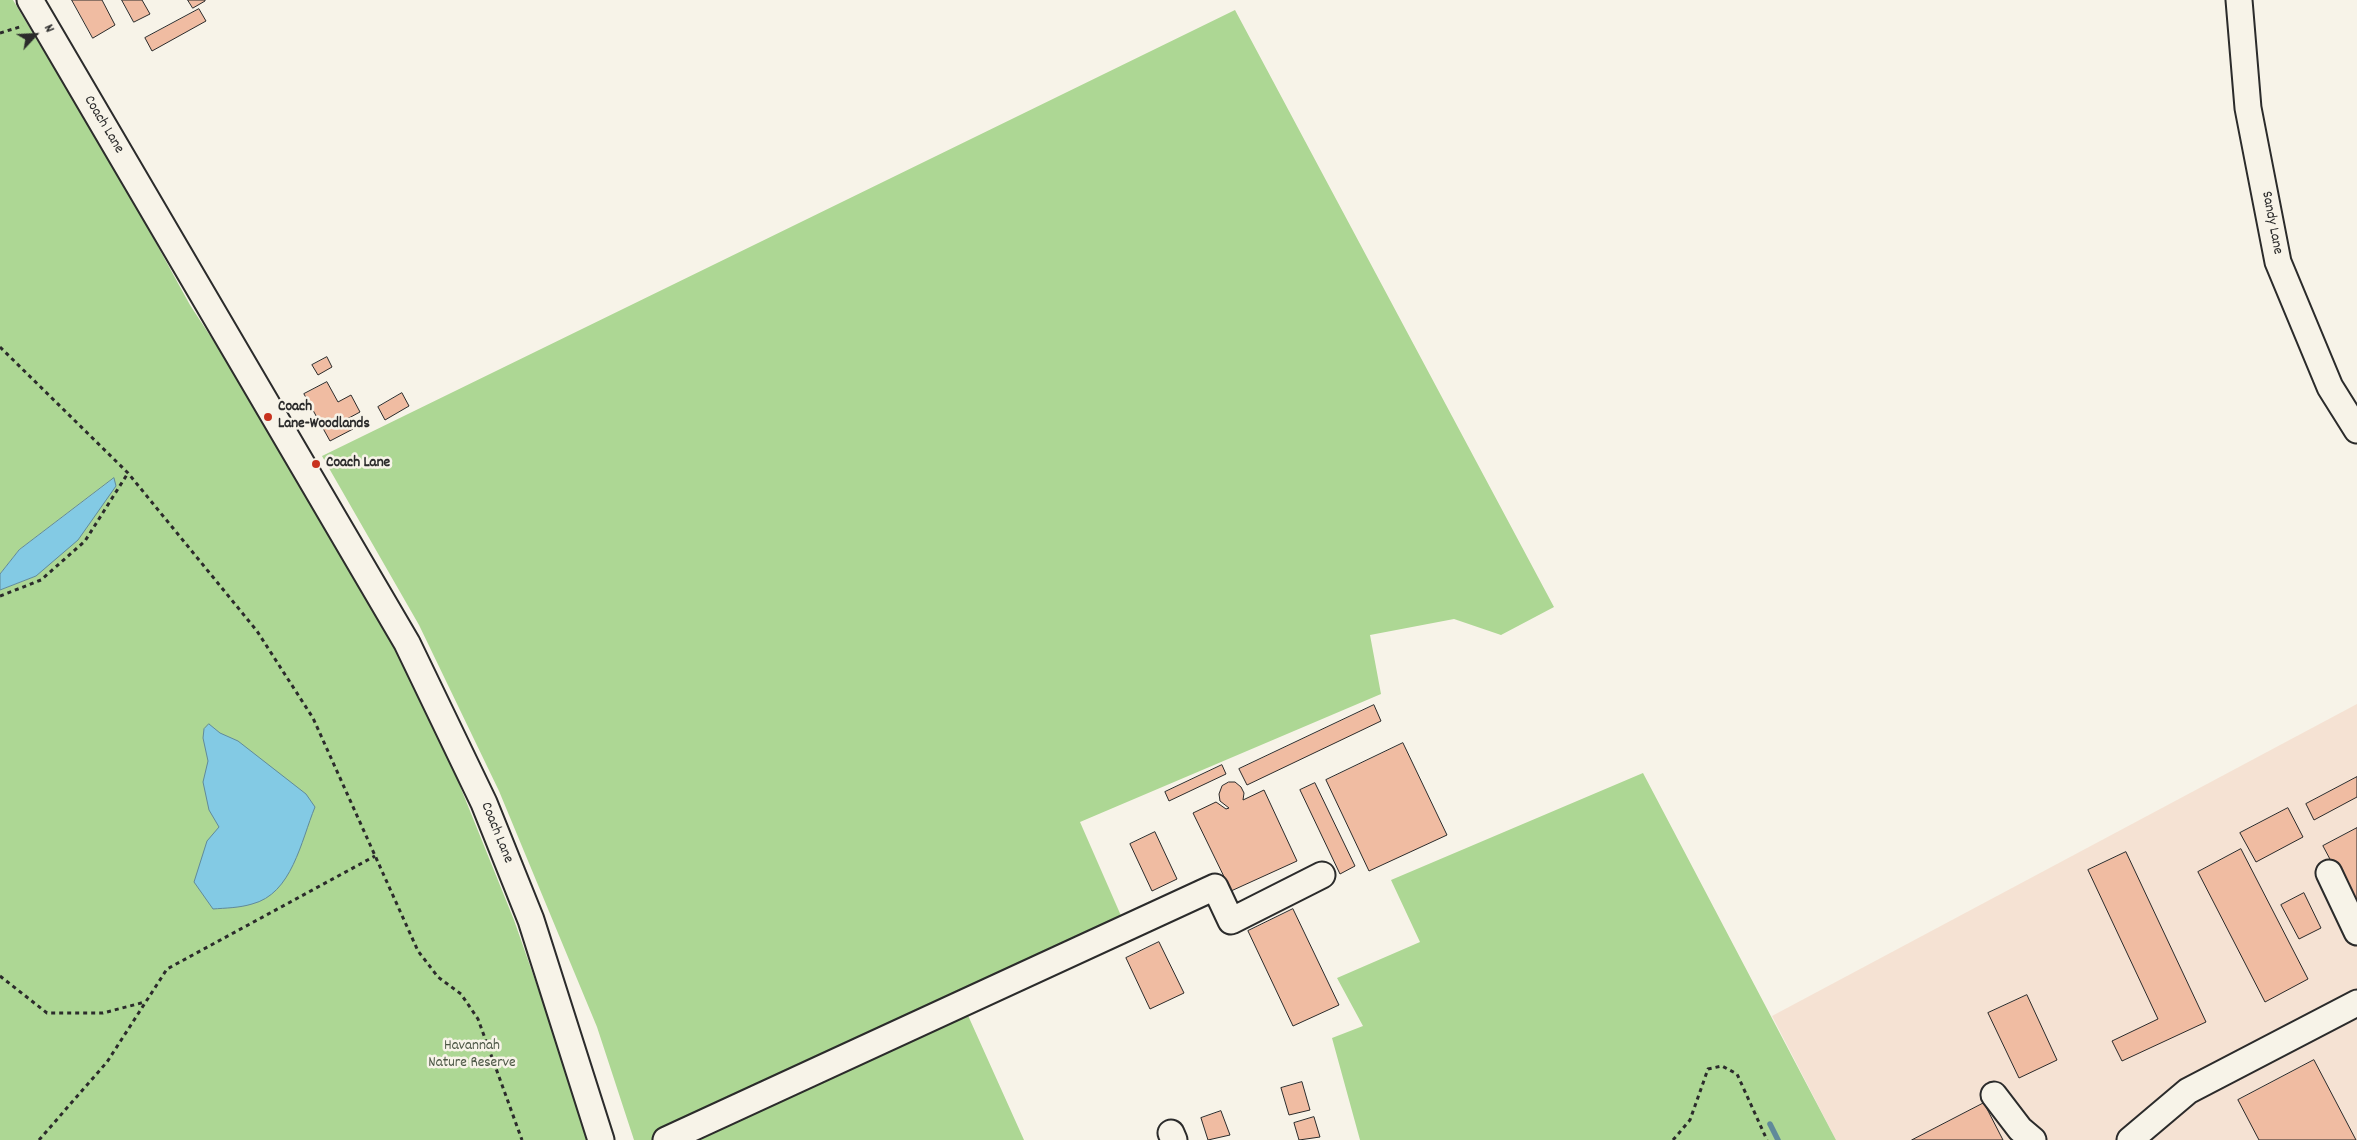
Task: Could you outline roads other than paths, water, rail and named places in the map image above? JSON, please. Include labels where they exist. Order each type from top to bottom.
[{"type":"street","name":"Coach Lane","points":[[30,0],[407,643],[484,803],[531,920],[601,1140]]},
{"type":"street","name":"Sandy Lane","points":[[2239,0],[2248,108],[2278,262],[2330,387],[2357,430]]},
{"type":"street","points":[[2329,874],[2357,932]]},
{"type":"street","points":[[666,1140],[1215,887],[1231,921],[1322,875]]},
{"type":"street","points":[[2130,1140],[2188,1091],[2357,1003]]},
{"type":"street","points":[[1994,1095],[2020,1128],[2033,1140]]},
{"type":"water","points":[[114,478],[116,486],[78,540],[36,576],[0,590],[0,574],[19,550]]},
{"type":"water","points":[[209,724],[220,733],[238,741],[306,794],[315,807],[293,864],[286,878],[277,889],[266,898],[252,904],[232,908],[213,909],[194,882],[207,841],[219,827],[209,810],[203,782],[208,761],[203,738],[204,729]]},
{"type":"waterway","points":[[1770,1124],[1778,1140]]},
{"type":"place","name":"Coach Lane-Woodlands","points":[[268,417]]},
{"type":"place","name":"Coach Lane","points":[[316,464]]},
{"type":"park label","name":"Havannah Nature Reserve","points":[[472,1056]]}]
